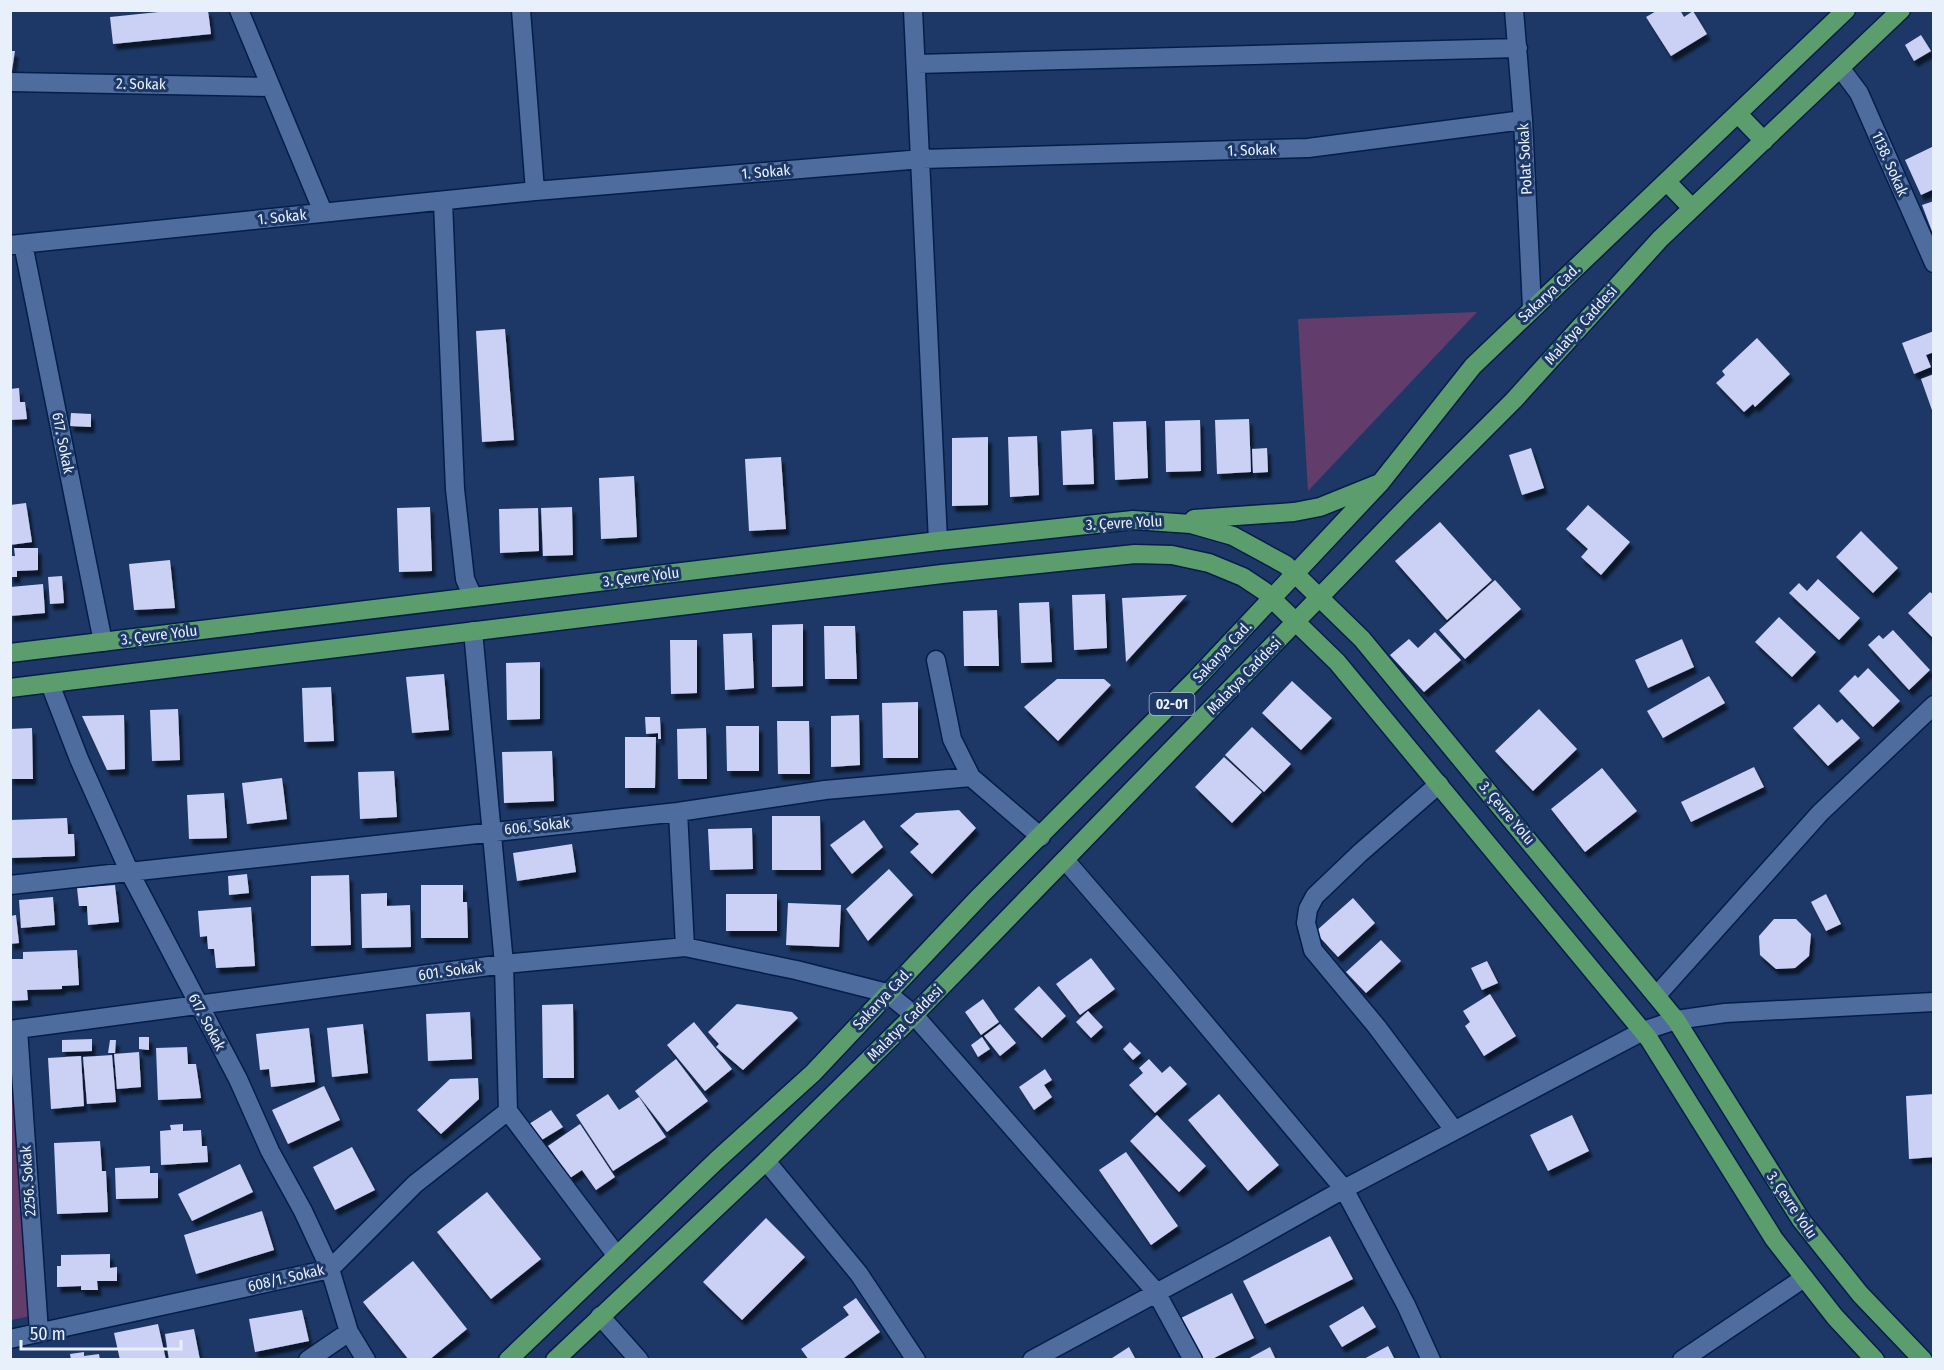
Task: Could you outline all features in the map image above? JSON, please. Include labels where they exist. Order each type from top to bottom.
[{"type":"main road","name":"Sakarya Cad.","points":[[508,1359],[813,1073],[980,896],[1041,837],[1382,482],[1473,366],[1739,115],[1846,10]]},
{"type":"main road","name":"Malatya Caddesi","points":[[555,1359],[766,1161],[914,1015],[1514,400],[1660,238],[1901,10]]},
{"type":"main road","points":[[1739,115],[1764,141]]},
{"type":"main road","points":[[1667,182],[1692,208]]},
{"type":"main road","points":[[1162,520],[1294,512],[1320,507],[1382,482]]},
{"type":"main road","name":"3. Çevre Yolu","points":[[10,653],[938,541],[1133,520],[1162,520],[1205,527],[1233,536],[1272,555],[1295,574],[1362,639],[1676,1020],[1801,1220],[1860,1294],[1923,1359]]},
{"type":"main road","name":"3. Çevre Yolu","points":[[10,688],[473,631],[1135,554],[1172,555],[1209,563],[1243,577],[1272,598],[1337,662],[1642,1031],[1684,1095],[1746,1198],[1804,1278],[1875,1359]]},
{"type":"street","points":[[239,10],[323,212]]},
{"type":"street","points":[[521,10],[535,191]]},
{"type":"street","points":[[914,10],[938,541]]},
{"type":"street","name":"Polat Sokak","points":[[1514,10],[1523,120],[1532,308]]},
{"type":"street","points":[[917,64],[1518,48]]},
{"type":"street","name":"1138. Sokak","points":[[1841,69],[1859,93],[1934,262]]},
{"type":"street","name":"2. Sokak","points":[[10,82],[271,87]]},
{"type":"street","name":"1. Sokak","points":[[17,244],[535,191],[922,159],[1308,148],[1523,120]]},
{"type":"street","points":[[442,202],[455,489],[465,579],[473,597]]},
{"type":"street","name":"617. Sokak","points":[[17,244],[103,642]]},
{"type":"street","points":[[473,631],[504,964],[508,1111],[617,1256]]},
{"type":"street","points":[[936,660],[952,739],[970,777],[1041,837]]},
{"type":"street","name":"617. Sokak","points":[[50,684],[78,759],[130,873],[238,1079],[270,1151],[330,1269],[349,1332],[366,1359]]},
{"type":"street","points":[[1657,996],[1820,813],[1934,705]]},
{"type":"street","name":"606. Sokak","points":[[10,885],[678,812],[825,790],[970,777]]},
{"type":"street","points":[[1439,784],[1315,896],[1308,909],[1306,923],[1313,950],[1377,1027],[1454,1130]]},
{"type":"street","points":[[678,812],[685,948]]},
{"type":"street","points":[[1065,860],[1344,1189],[1406,1305],[1431,1359]]},
{"type":"street","name":"601. Sokak","points":[[14,1030],[504,964],[685,948],[796,970],[887,993]]},
{"type":"street","points":[[887,993],[914,1015],[1156,1292],[1193,1359]]},
{"type":"street","points":[[1032,1359],[1050,1355],[1156,1292],[1344,1189],[1642,1031],[1676,1020],[1725,1012],[1934,1002]]},
{"type":"street","name":"2256. Sokak","points":[[14,1030],[39,1332]]},
{"type":"street","name":"608/1. Sokak","points":[[10,1339],[330,1269],[416,1184],[508,1111]]},
{"type":"street","points":[[766,1161],[859,1274],[916,1359]]},
{"type":"street","points":[[1682,1359],[1804,1278]]},
{"type":"street","points":[[600,1316],[639,1359]]},
{"type":"street","points":[[308,1359],[349,1332]]},
{"type":"shaded area","points":[[1477,312],[1308,491],[1298,319]]},
{"type":"shaded area","points":[[10,1056],[31,1316],[11,1320]]},
{"type":"building","points":[[178,10],[208,10],[211,34],[113,44],[110,17]]},
{"type":"building","points":[[1658,10],[1680,10],[1684,17],[1693,11],[1707,34],[1671,56],[1646,17]]},
{"type":"building","points":[[1921,35],[1931,51],[1914,61],[1905,45]]},
{"type":"building","points":[[10,51],[15,51],[12,70],[10,69]]},
{"type":"building","points":[[1934,146],[1934,189],[1921,195],[1905,160]]},
{"type":"building","points":[[1934,201],[1934,234],[1933,234],[1922,205]]},
{"type":"building","points":[[505,329],[514,440],[482,442],[476,331]]},
{"type":"building","points":[[1934,331],[1934,352],[1926,355],[1931,367],[1914,374],[1902,343]]},
{"type":"building","points":[[1757,338],[1790,374],[1755,407],[1753,404],[1744,412],[1716,383],[1725,375],[1722,371]]},
{"type":"building","points":[[1934,374],[1934,413],[1933,413],[1921,379]]},
{"type":"building","points":[[19,388],[20,402],[25,402],[27,419],[10,420],[10,389]]},
{"type":"building","points":[[71,413],[91,414],[91,427],[70,426]]},
{"type":"building","points":[[1249,419],[1251,472],[1217,474],[1215,420]]},
{"type":"building","points":[[1200,420],[1201,471],[1166,472],[1165,421]]},
{"type":"building","points":[[1146,421],[1148,478],[1115,480],[1113,422]]},
{"type":"building","points":[[1092,429],[1094,484],[1063,485],[1061,431]]},
{"type":"building","points":[[1037,436],[1039,495],[1010,497],[1008,437]]},
{"type":"building","points":[[988,437],[988,505],[952,506],[952,438]]},
{"type":"building","points":[[1267,448],[1268,472],[1253,473],[1252,449]]},
{"type":"building","points":[[1531,448],[1544,488],[1522,495],[1509,455]]},
{"type":"building","points":[[781,457],[786,529],[749,531],[745,459]]},
{"type":"building","points":[[634,476],[637,537],[601,539],[599,478]]},
{"type":"building","points":[[26,503],[32,542],[10,545],[10,505]]},
{"type":"building","points":[[1588,505],[1630,542],[1601,575],[1581,557],[1588,549],[1566,529]]},
{"type":"building","points":[[430,507],[432,571],[399,572],[397,508]]},
{"type":"building","points":[[572,507],[573,555],[543,556],[541,508]]},
{"type":"building","points":[[538,508],[539,551],[500,553],[499,509]]},
{"type":"building","points":[[1440,522],[1492,580],[1447,620],[1395,561]]},
{"type":"building","points":[[1861,531],[1898,568],[1873,593],[1836,557]]},
{"type":"building","points":[[14,548],[38,548],[38,570],[17,571],[17,577],[10,577],[10,556],[15,556]]},
{"type":"building","points":[[170,560],[175,608],[134,610],[129,564]]},
{"type":"building","points":[[62,576],[64,603],[50,604],[48,577]]},
{"type":"building","points":[[1818,579],[1860,618],[1839,640],[1789,593],[1799,583],[1807,591]]},
{"type":"building","points":[[1495,580],[1521,609],[1465,659],[1439,630]]},
{"type":"building","points":[[43,584],[45,613],[10,616],[10,587]]},
{"type":"building","points":[[1930,592],[1934,595],[1934,639],[1908,613]]},
{"type":"building","points":[[1105,594],[1107,648],[1074,650],[1072,595]]},
{"type":"building","points":[[1187,595],[1126,662],[1122,598]]},
{"type":"building","points":[[1049,602],[1052,662],[1021,663],[1019,603]]},
{"type":"building","points":[[997,610],[999,666],[964,666],[963,611]]},
{"type":"building","points":[[1779,617],[1816,652],[1792,677],[1755,642]]},
{"type":"building","points":[[803,624],[803,686],[772,687],[772,625]]},
{"type":"building","points":[[824,626],[855,626],[857,679],[825,679]]},
{"type":"building","points":[[1893,630],[1930,670],[1909,690],[1868,645],[1879,635],[1883,639]]},
{"type":"building","points":[[1435,632],[1461,660],[1424,692],[1390,655],[1409,639],[1418,648]]},
{"type":"building","points":[[752,633],[754,688],[725,690],[723,634]]},
{"type":"building","points":[[1682,639],[1694,667],[1648,688],[1635,660]]},
{"type":"building","points":[[670,640],[697,640],[697,693],[671,694]]},
{"type":"building","points":[[540,662],[540,719],[507,720],[506,663]]},
{"type":"building","points":[[1868,668],[1900,701],[1873,727],[1839,691],[1855,675],[1858,678]]},
{"type":"building","points":[[444,674],[449,730],[412,733],[406,677]]},
{"type":"building","points":[[1709,676],[1725,703],[1663,738],[1647,711]]},
{"type":"building","points":[[1057,679],[1104,679],[1111,685],[1058,741],[1024,707]]},
{"type":"building","points":[[1292,681],[1332,718],[1301,750],[1262,713]]},
{"type":"building","points":[[331,687],[334,741],[304,742],[302,688]]},
{"type":"building","points":[[918,702],[918,758],[883,758],[882,703]]},
{"type":"building","points":[[1819,704],[1837,723],[1842,719],[1860,738],[1828,766],[1793,728]]},
{"type":"building","points":[[178,709],[180,760],[152,761],[150,710]]},
{"type":"building","points":[[1539,709],[1577,749],[1533,791],[1495,751]]},
{"type":"building","points":[[124,715],[125,769],[107,770],[82,716]]},
{"type":"building","points":[[859,715],[860,765],[831,767],[831,716]]},
{"type":"building","points":[[645,717],[660,717],[661,739],[658,739],[658,733],[646,734]]},
{"type":"building","points":[[777,721],[809,721],[810,774],[778,774]]},
{"type":"building","points":[[726,726],[759,726],[759,771],[727,771]]},
{"type":"building","points":[[1252,727],[1291,764],[1264,792],[1225,755]]},
{"type":"building","points":[[32,728],[33,779],[10,779],[10,729]]},
{"type":"building","points":[[706,728],[707,779],[678,779],[677,729]]},
{"type":"building","points":[[625,737],[656,737],[655,788],[625,788]]},
{"type":"building","points":[[552,751],[554,801],[504,803],[502,752]]},
{"type":"building","points":[[1224,757],[1262,792],[1232,823],[1195,787]]},
{"type":"building","points":[[1754,767],[1764,787],[1691,822],[1681,802]]},
{"type":"building","points":[[1602,768],[1637,811],[1585,852],[1551,809]]},
{"type":"building","points":[[394,771],[397,817],[360,819],[358,772]]},
{"type":"building","points":[[282,778],[287,819],[247,824],[242,783]]},
{"type":"building","points":[[224,793],[227,838],[189,839],[187,795]]},
{"type":"building","points":[[959,810],[976,828],[932,874],[910,852],[919,844],[900,826],[916,813]]},
{"type":"building","points":[[772,816],[820,816],[821,870],[772,870]]},
{"type":"building","points":[[67,818],[68,834],[74,834],[75,856],[10,858],[10,820]]},
{"type":"building","points":[[864,820],[883,847],[852,874],[830,845]]},
{"type":"building","points":[[752,828],[753,869],[710,870],[708,829]]},
{"type":"building","points":[[572,844],[576,872],[517,881],[513,853]]},
{"type":"building","points":[[889,869],[913,895],[868,941],[846,909]]},
{"type":"building","points":[[247,874],[249,893],[229,895],[228,876]]},
{"type":"building","points":[[349,875],[351,945],[311,946],[311,876]]},
{"type":"building","points":[[115,885],[119,922],[88,925],[87,906],[79,906],[77,888]]},
{"type":"building","points":[[421,885],[463,885],[463,902],[467,902],[468,938],[421,938]]},
{"type":"building","points":[[387,893],[387,906],[410,905],[411,947],[362,948],[361,894]]},
{"type":"building","points":[[726,894],[777,894],[777,931],[726,931]]},
{"type":"building","points":[[1826,894],[1841,924],[1826,931],[1811,902]]},
{"type":"building","points":[[53,897],[55,925],[21,928],[19,900]]},
{"type":"building","points":[[1353,898],[1375,923],[1338,957],[1315,932]]},
{"type":"building","points":[[788,903],[841,905],[839,947],[786,945]]},
{"type":"building","points":[[251,907],[255,966],[216,968],[214,949],[208,949],[207,936],[200,937],[198,911]]},
{"type":"building","points":[[16,915],[19,943],[10,944],[10,916]]},
{"type":"building","points":[[1774,919],[1796,919],[1811,934],[1809,956],[1795,968],[1776,969],[1760,955],[1759,936]]},
{"type":"building","points":[[1381,940],[1401,961],[1366,993],[1346,972]]},
{"type":"building","points":[[77,950],[79,985],[62,986],[62,989],[27,990],[28,1000],[10,1001],[10,959],[23,959],[23,952]]},
{"type":"building","points":[[1091,958],[1115,989],[1080,1015],[1056,984]]},
{"type":"building","points":[[1487,961],[1498,983],[1482,990],[1471,968]]},
{"type":"building","points":[[1039,986],[1066,1016],[1042,1038],[1014,1009]]},
{"type":"building","points":[[1490,994],[1516,1036],[1484,1056],[1465,1026],[1470,1022],[1463,1011]]},
{"type":"building","points":[[983,999],[999,1022],[981,1035],[965,1012]]},
{"type":"building","points":[[573,1004],[574,1078],[543,1078],[542,1005]]},
{"type":"building","points":[[737,1004],[792,1012],[798,1018],[743,1070],[716,1047],[719,1044],[708,1032]]},
{"type":"building","points":[[1088,1011],[1103,1027],[1091,1038],[1076,1022]]},
{"type":"building","points":[[470,1012],[472,1059],[428,1061],[426,1014]]},
{"type":"building","points":[[694,1022],[732,1069],[705,1091],[667,1045]]},
{"type":"building","points":[[363,1024],[368,1073],[332,1077],[327,1028]]},
{"type":"building","points":[[1000,1024],[1016,1043],[1000,1056],[984,1036]]},
{"type":"building","points":[[309,1028],[315,1082],[271,1087],[269,1069],[260,1070],[256,1034]]},
{"type":"building","points":[[139,1037],[149,1037],[149,1050],[139,1049]]},
{"type":"building","points":[[982,1037],[990,1049],[978,1057],[971,1045]]},
{"type":"building","points":[[92,1039],[92,1051],[62,1052],[62,1040]]},
{"type":"building","points":[[110,1040],[116,1040],[115,1053],[108,1053]]},
{"type":"building","points":[[1130,1042],[1141,1053],[1133,1060],[1123,1049]]},
{"type":"building","points":[[187,1047],[188,1064],[196,1064],[201,1098],[158,1100],[156,1048]]},
{"type":"building","points":[[139,1052],[141,1087],[117,1089],[114,1054]]},
{"type":"building","points":[[112,1055],[116,1102],[87,1104],[83,1057]]},
{"type":"building","points":[[81,1056],[84,1106],[51,1109],[48,1058]]},
{"type":"building","points":[[676,1059],[708,1101],[667,1132],[635,1091]]},
{"type":"building","points":[[1149,1059],[1162,1073],[1170,1066],[1187,1084],[1155,1113],[1129,1085],[1143,1073],[1139,1068]]},
{"type":"building","points":[[1045,1069],[1052,1080],[1044,1085],[1052,1097],[1034,1110],[1019,1087]]},
{"type":"building","points":[[478,1078],[479,1099],[441,1134],[417,1110],[450,1079]]},
{"type":"building","points":[[324,1086],[340,1120],[288,1144],[272,1110]]},
{"type":"building","points":[[608,1094],[619,1110],[639,1097],[666,1137],[613,1171],[576,1115]]},
{"type":"building","points":[[1219,1094],[1279,1165],[1248,1191],[1188,1120]]},
{"type":"building","points":[[1934,1094],[1934,1157],[1909,1159],[1906,1096]]},
{"type":"building","points":[[551,1110],[563,1127],[540,1141],[529,1124]]},
{"type":"building","points":[[1157,1115],[1206,1166],[1179,1192],[1130,1141]]},
{"type":"building","points":[[1572,1115],[1589,1151],[1548,1171],[1530,1135]]},
{"type":"building","points":[[183,1124],[183,1131],[201,1130],[202,1146],[207,1146],[208,1162],[161,1165],[160,1131],[171,1130],[170,1125]]},
{"type":"building","points":[[580,1124],[615,1177],[596,1190],[582,1170],[570,1178],[548,1146]]},
{"type":"building","points":[[100,1141],[102,1171],[106,1171],[108,1212],[57,1214],[54,1143]]},
{"type":"building","points":[[352,1147],[375,1190],[335,1210],[313,1167]]},
{"type":"building","points":[[1126,1152],[1178,1226],[1151,1245],[1099,1170]]},
{"type":"building","points":[[240,1164],[253,1192],[192,1221],[178,1194]]},
{"type":"building","points":[[150,1166],[150,1173],[158,1173],[158,1198],[116,1199],[115,1168]]},
{"type":"building","points":[[487,1192],[541,1259],[491,1299],[437,1232]]},
{"type":"building","points":[[262,1211],[274,1250],[196,1274],[184,1235]]},
{"type":"building","points":[[766,1218],[805,1257],[742,1320],[703,1282]]},
{"type":"building","points":[[1330,1236],[1353,1279],[1265,1324],[1243,1281]]},
{"type":"building","points":[[110,1254],[110,1268],[117,1267],[117,1281],[97,1281],[98,1290],[81,1290],[81,1286],[57,1287],[57,1266],[61,1266],[61,1255]]},
{"type":"building","points":[[413,1261],[467,1329],[429,1360],[409,1360],[363,1302]]},
{"type":"building","points":[[1232,1293],[1254,1338],[1210,1360],[1200,1360],[1179,1319]]},
{"type":"building","points":[[856,1298],[880,1332],[841,1360],[809,1360],[801,1349],[849,1315],[843,1307]]},
{"type":"building","points":[[1363,1306],[1376,1327],[1342,1347],[1329,1326]]},
{"type":"building","points":[[302,1310],[309,1341],[255,1352],[249,1319]]},
{"type":"building","points":[[158,1324],[166,1360],[120,1360],[114,1333]]},
{"type":"building","points":[[194,1329],[200,1360],[169,1360],[165,1334]]},
{"type":"building","points":[[1388,1346],[1395,1360],[1362,1360]]},
{"type":"building","points":[[1129,1347],[1136,1360],[1109,1360]]},
{"type":"building","points":[[1270,1347],[1276,1360],[1246,1360]]},
{"type":"building","points":[[84,1352],[84,1356],[99,1354],[100,1360],[71,1360],[70,1354]]}]
